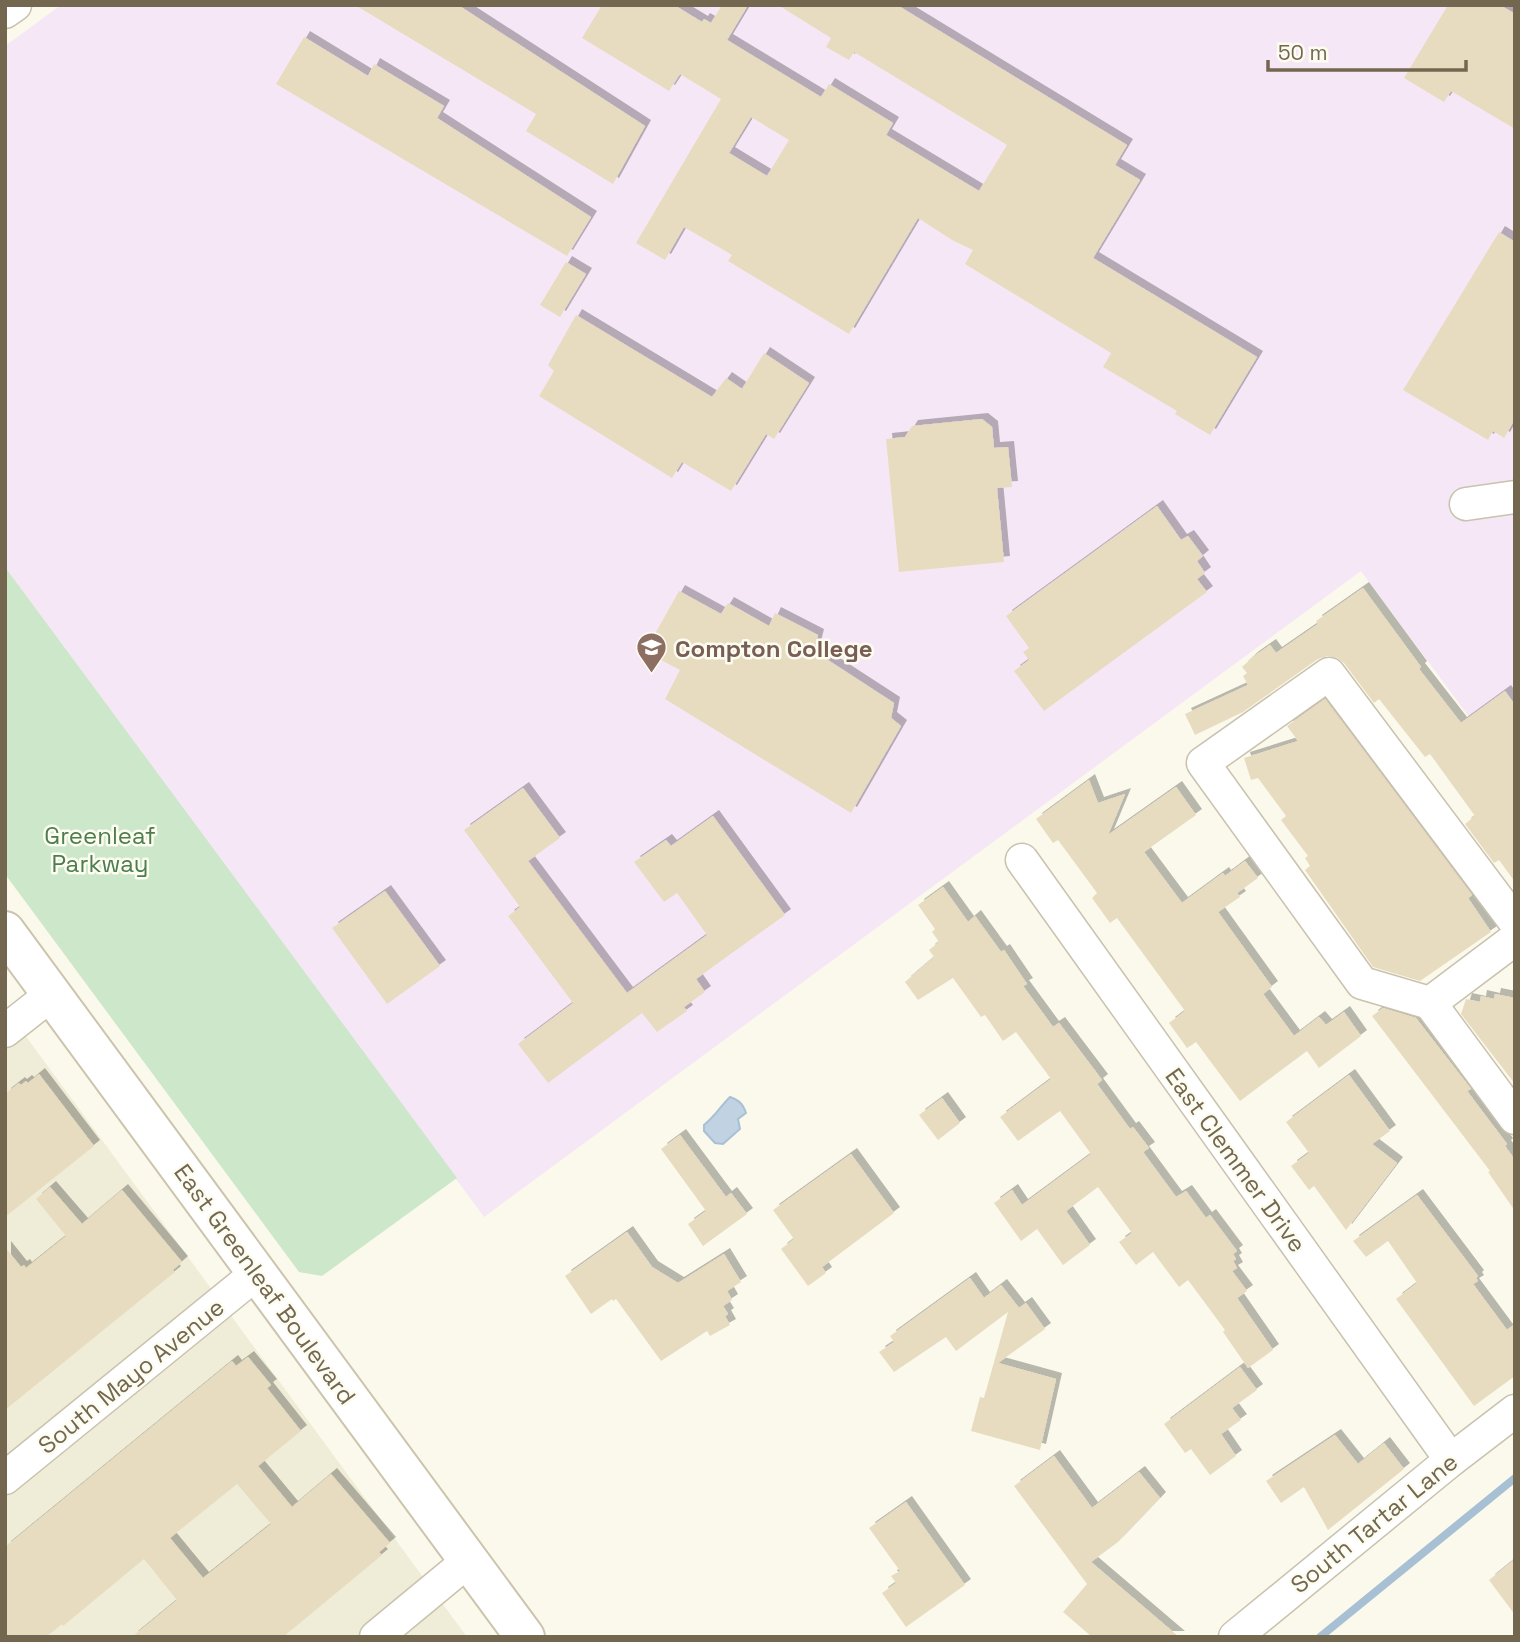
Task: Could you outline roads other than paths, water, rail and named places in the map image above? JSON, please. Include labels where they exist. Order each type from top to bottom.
[{"type":"street","points":[[5,12],[15,5]]},
{"type":"street","points":[[1466,504],[1515,497]]},
{"type":"street","points":[[1515,922],[1329,674],[1203,763],[1362,983],[1430,1003],[1515,1118]]},
{"type":"street","name":"East Clemmer Drive","points":[[1021,860],[1451,1460]]},
{"type":"street","name":"East Greenleaf Boulevard","points":[[5,931],[525,1637]]},
{"type":"street","points":[[1430,1003],[1515,939]]},
{"type":"street","points":[[5,1031],[52,994]]},
{"type":"street","name":"South Mayo Avenue","points":[[5,1478],[257,1273]]},
{"type":"street","name":"South Tartar Lane","points":[[1235,1637],[1515,1410]]},
{"type":"street","points":[[376,1637],[468,1561]]},
{"type":"water","points":[[730,1097],[744,1107],[746,1113],[738,1119],[740,1129],[723,1144],[715,1143],[704,1131],[704,1125]]},
{"type":"waterway","points":[[1320,1637],[1515,1478]]},
{"type":"place","name":"Compton College","points":[[652,675]]},
{"type":"park label","name":"Greenleaf Parkway","points":[[100,849]]}]
